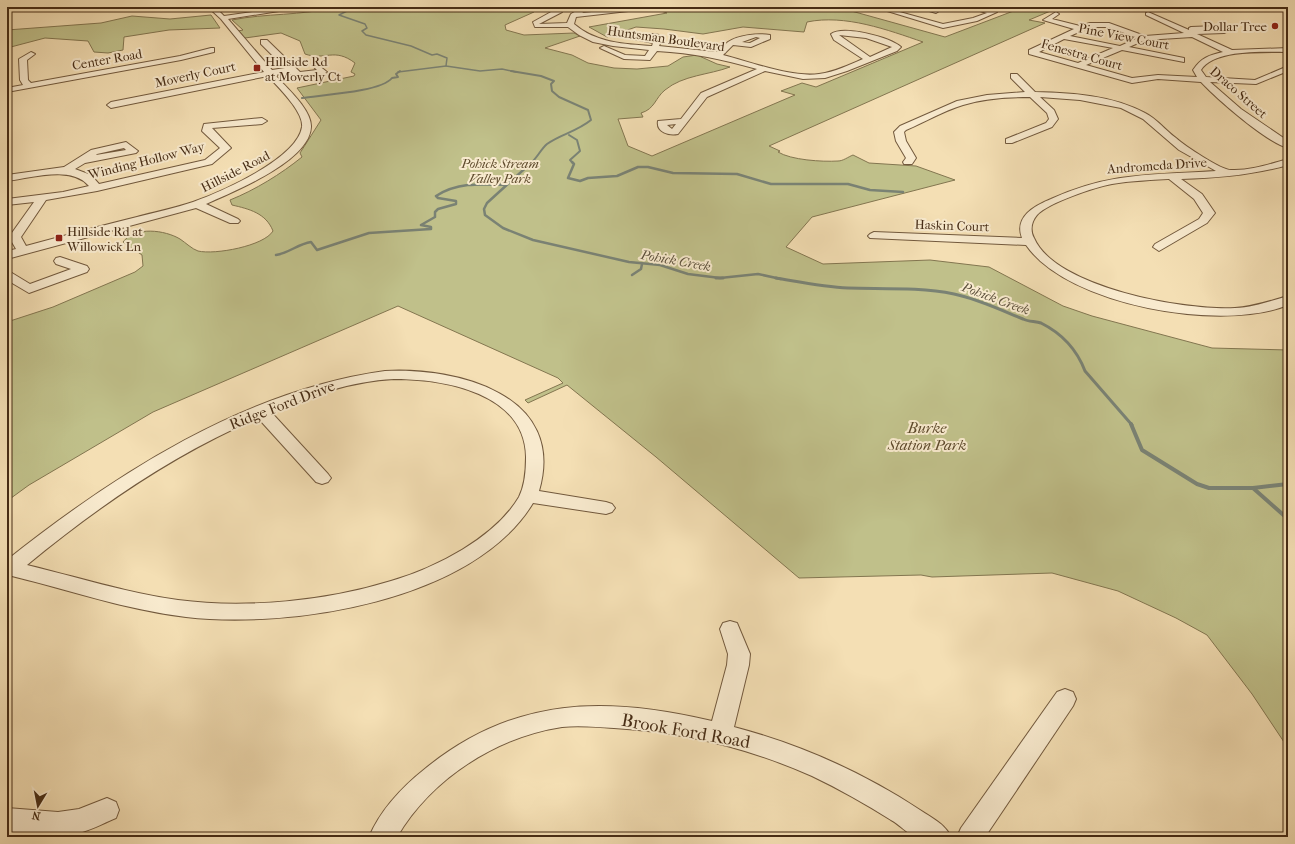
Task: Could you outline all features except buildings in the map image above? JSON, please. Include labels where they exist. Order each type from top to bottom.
[{"type":"street","name":"Hillside Road","points":[[7,255],[197,204],[248,182],[269,170],[293,152],[304,137],[307,126],[303,112],[223,18],[211,7]]},
{"type":"street","points":[[223,18],[301,7]]},
{"type":"street","points":[[563,7],[560,11],[535,23],[537,26],[570,25],[573,14],[588,7]]},
{"type":"street","points":[[907,7],[887,10],[943,26],[975,20],[994,12],[969,7]]},
{"type":"street","points":[[919,7],[936,11]]},
{"type":"street","points":[[573,14],[593,14],[629,8]]},
{"type":"street","name":"Fenestra Court","points":[[1056,14],[1046,20],[1080,28]]},
{"type":"street","points":[[1148,14],[1185,32],[1195,34],[1231,53]]},
{"type":"street","name":"Huntsman Boulevard","points":[[570,25],[575,30],[590,38],[621,45],[655,45],[716,55],[789,75],[821,76],[868,59],[896,48],[896,46],[861,35],[841,32],[835,34],[837,38],[868,59]]},
{"type":"street","name":"Fenestra Court","points":[[1144,38],[1109,25],[1096,25],[1080,28],[1032,52],[1132,81],[1143,78],[1158,77],[1203,80]]},
{"type":"street","points":[[1078,66],[1144,38],[1195,34]]},
{"type":"street","name":"Pine View Court","points":[[1062,36],[1181,60]]},
{"type":"street","points":[[590,38],[581,41],[624,57],[647,58],[655,45]]},
{"type":"street","points":[[264,42],[291,70]]},
{"type":"street","points":[[716,55],[723,52],[731,42]]},
{"type":"street","name":"Center Road","points":[[7,90],[181,58],[211,50]]},
{"type":"street","name":"Draco Street","points":[[1288,50],[1231,53],[1212,57],[1200,64],[1197,70],[1203,80],[1265,132],[1288,144]]},
{"type":"street","points":[[29,86],[24,80],[23,59],[31,54]]},
{"type":"street","name":"Moverly Court","points":[[111,105],[229,79],[291,70],[298,75],[323,72],[318,67]]},
{"type":"street","points":[[684,121],[704,95],[730,85],[766,68]]},
{"type":"street","points":[[1203,80],[1256,82],[1288,68]]},
{"type":"street","points":[[1009,141],[1042,129],[1052,123],[1053,114],[1014,76]]},
{"type":"street","points":[[908,162],[911,158],[901,141],[898,132],[903,128],[966,101],[1000,96],[1034,95],[1086,98],[1131,109],[1150,119],[1185,150],[1228,174]]},
{"type":"street","name":"Winding Hollow Way","points":[[7,202],[42,198],[97,188],[208,162],[226,148],[207,131],[207,126],[262,122]]},
{"type":"street","points":[[7,178],[67,170],[82,161]]},
{"type":"street","name":"Andromeda Drive","points":[[1029,242],[1025,234],[1026,226],[1032,213],[1076,190],[1119,180],[1228,174],[1274,167],[1288,162]]},
{"type":"street","points":[[1274,167],[1288,172]]},
{"type":"street","points":[[67,170],[87,177],[97,188]]},
{"type":"street","points":[[1159,247],[1203,221],[1209,213],[1206,206],[1200,199],[1171,176]]},
{"type":"street","points":[[23,251],[15,238],[42,198]]},
{"type":"street","points":[[197,204],[234,221]]},
{"type":"street","name":"Haskin Court","points":[[874,236],[1029,242]]},
{"type":"street","points":[[1029,242],[1046,260],[1073,278],[1125,298],[1156,305],[1206,312],[1243,312],[1262,309],[1288,300]]},
{"type":"street","points":[[7,274],[29,290],[83,269],[60,261]]},
{"type":"street","name":"Ridge Ford Drive","points":[[386,375],[432,376],[469,384],[494,395],[507,403],[520,417],[532,438],[536,460],[529,496],[510,522],[487,543],[462,560],[434,575],[403,587],[336,602],[260,610],[188,609],[146,602],[9,569],[53,532],[140,472],[211,433],[300,395],[342,382],[386,375]]},
{"type":"street","points":[[261,411],[322,478]]},
{"type":"street","points":[[529,496],[606,508]]},
{"type":"street","points":[[721,733],[738,665],[739,654],[730,629]]},
{"type":"street","points":[[970,837],[1065,699]]},
{"type":"street","name":"Brook Ford Road","points":[[382,837],[406,802],[446,765],[504,732],[562,717],[636,718],[721,733],[759,744],[844,780],[906,814],[938,837]]},
{"type":"street","points":[[7,820],[42,825],[60,824],[74,822],[107,810]]},
{"type":"green space","points":[[335,7],[534,7],[534,12],[505,25],[506,30],[524,35],[574,33],[580,36],[545,48],[572,55],[588,63],[614,68],[637,69],[668,66],[683,57],[697,55],[717,64],[730,67],[688,78],[672,85],[662,93],[649,109],[641,113],[643,117],[618,119],[628,146],[652,156],[795,95],[781,91],[802,83],[816,87],[923,42],[866,24],[836,20],[807,22],[804,32],[743,27],[703,34],[636,27],[607,37],[589,27],[667,13],[648,7],[837,7],[945,37],[1024,7],[1060,7],[1029,20],[1045,23],[769,146],[780,151],[778,152],[784,155],[798,159],[838,161],[844,160],[853,155],[869,163],[916,166],[955,180],[812,217],[786,247],[823,264],[930,260],[989,267],[1063,306],[1092,316],[1212,348],[1288,350],[1288,748],[1252,694],[1207,635],[1176,618],[1118,591],[1052,573],[932,577],[921,575],[799,578],[656,457],[567,385],[528,403],[525,400],[563,383],[558,378],[398,306],[153,412],[29,485],[7,501],[7,322],[53,307],[135,272],[143,266],[142,255],[123,242],[128,237],[135,234],[150,231],[166,233],[180,239],[198,251],[206,252],[216,252],[250,245],[268,236],[273,231],[266,220],[251,210],[232,205],[230,200],[268,181],[302,157],[300,153],[321,120],[297,88],[354,76],[355,74],[351,72],[355,63],[348,58],[341,56],[312,56],[305,54],[300,41],[281,33],[245,38],[238,31],[243,30],[232,20],[258,16],[309,12]]},
{"type":"green space","points":[[211,15],[220,28],[169,30],[124,37],[123,50],[108,53],[94,52],[88,41],[45,38],[7,48],[7,30],[101,23],[132,16],[170,19]]},
{"type":"waterway","name":"Pohick Creek","points":[[355,7],[339,15],[365,24],[367,28],[362,31],[366,35],[411,46],[432,55],[437,54],[447,58],[446,66]]},
{"type":"waterway","points":[[399,72],[446,66]]},
{"type":"waterway","name":"Pohick Creek","points":[[446,66],[480,71],[502,69],[512,71]]},
{"type":"waterway","name":"Pohick Creek","points":[[512,71],[541,76],[554,81],[551,84],[552,91],[559,97],[588,110],[591,120],[547,144],[532,162]]},
{"type":"waterway","points":[[302,98],[364,90],[376,87],[386,83],[392,78],[398,77],[396,74],[399,72]]},
{"type":"waterway","points":[[569,135],[577,140],[580,151],[570,160],[574,164],[568,178],[580,181],[588,178],[617,176],[638,167],[648,167],[673,173],[737,174],[771,184],[848,184],[870,190],[903,192]]},
{"type":"waterway","name":"Pohick Creek","points":[[532,162],[487,203],[484,209],[485,215],[503,228],[533,240],[629,262],[660,265],[688,274],[720,278]]},
{"type":"waterway","points":[[276,255],[311,242],[317,250],[369,233],[431,229],[431,227],[421,225],[435,217],[435,212],[438,209],[456,204],[456,201],[438,198],[436,196],[444,191],[461,186],[479,184],[506,185]]},
{"type":"waterway","points":[[632,275],[641,269],[642,264]]},
{"type":"waterway","name":"Pohick Creek","points":[[720,278],[758,274],[778,278]]},
{"type":"waterway","name":"Pohick Creek","points":[[778,278],[848,288],[915,289],[954,294],[989,305],[1025,320],[1041,323],[1062,337],[1068,343],[1078,356],[1085,371],[1132,425]]},
{"type":"waterway","name":"Pohick Creek","points":[[1131,424],[1142,450],[1197,484],[1209,488],[1253,488]]},
{"type":"waterway","name":"Pohick Creek","points":[[1253,488],[1288,484]]},
{"type":"waterway","points":[[1253,488],[1288,519]]},
{"type":"place","name":"Dollar Tree","points":[[1275,26]]},
{"type":"place","name":"Hillside Rd at Moverly Ct","points":[[257,68]]},
{"type":"place","name":"Hillside Rd at Willowick Ln","points":[[59,238]]},
{"type":"park label","name":"Pohick Stream Valley Park","points":[[500,170]]},
{"type":"park label","name":"Burke Station Park","points":[[927,436]]}]
